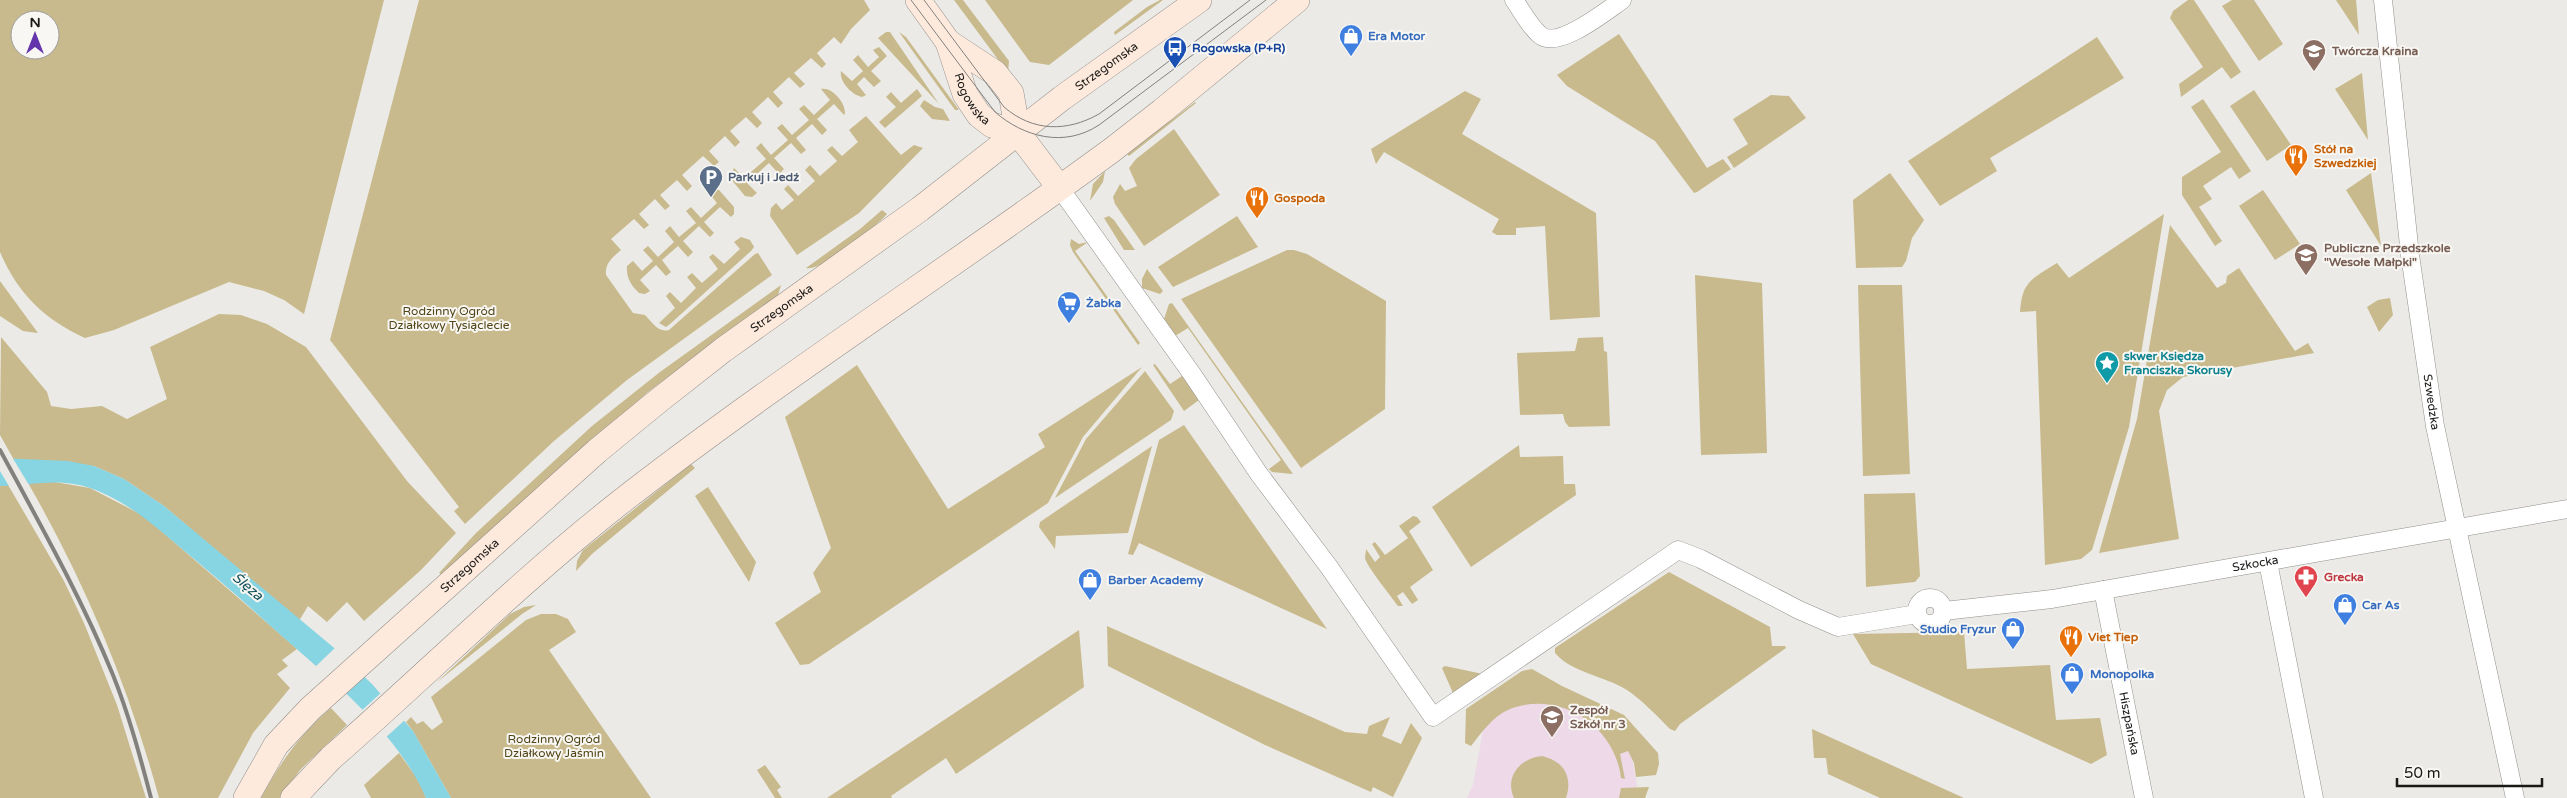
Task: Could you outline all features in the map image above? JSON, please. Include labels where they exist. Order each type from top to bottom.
[{"type":"main road","name":"Rogowska","points":[[918,0],[948,42],[965,94],[979,115],[992,125],[1018,133]]},
{"type":"main road","name":"Strzegomska","points":[[246,798],[276,745],[310,709],[597,451],[723,350],[920,209],[1062,98],[1199,0]]},
{"type":"main road","points":[[293,798],[344,746],[577,538],[671,463],[1059,187],[1162,111],[1297,0]]},
{"type":"main road","name":"Rogowska","points":[[948,42],[995,73],[1012,93],[1018,133],[1059,187]]},
{"type":"street","points":[[1514,0],[1540,35],[1549,39],[1565,36],[1622,0]]},
{"type":"street","name":"Szwedzka","points":[[2383,0],[2416,298],[2435,426],[2515,798]]},
{"type":"street","name":"Szkocka","points":[[1059,187],[1259,474],[1329,566],[1433,717],[1678,550],[1838,627],[1917,614],[1921,621],[1931,624],[1941,620],[1944,611],[2052,599],[2567,509]]},
{"type":"street","points":[[2268,562],[2314,798]]},
{"type":"street","name":"Hiszpańska","points":[[2103,590],[2144,798]]},
{"type":"shaded area","name":"Zespół Szkół nr 3","points":[[1488,703],[1580,703],[1631,754],[1637,784],[1634,798],[1467,798],[1473,785]]},
{"type":"green space","points":[[0,0],[384,0],[304,314],[284,300],[264,291],[229,282],[114,330],[85,338],[70,331],[34,304],[24,293],[7,267],[0,252]]},
{"type":"green space","name":"Rodzinny Ogród Działkowy Tysiąclecie","points":[[419,0],[864,0],[870,10],[851,29],[841,44],[834,37],[817,53],[826,64],[822,68],[811,58],[794,73],[805,84],[800,88],[789,77],[773,92],[783,103],[778,108],[768,97],[752,112],[762,123],[757,128],[746,117],[730,131],[740,142],[735,147],[725,136],[709,151],[719,162],[714,166],[703,156],[682,175],[692,186],[687,191],[677,180],[660,195],[670,206],[665,210],[655,199],[639,214],[649,225],[644,229],[634,219],[611,239],[621,250],[610,261],[606,271],[606,275],[633,313],[645,315],[656,326],[665,331],[669,330],[755,254],[758,253],[772,275],[627,380],[554,441],[465,524],[454,511],[459,507],[330,340]]},
{"type":"green space","points":[[954,0],[963,0],[1009,61],[1008,73]]},
{"type":"green space","points":[[985,0],[1133,0],[1049,65],[1030,62]]},
{"type":"green space","points":[[1163,0],[1115,35],[1114,32],[1147,7]]},
{"type":"green space","points":[[2188,0],[2194,0],[2241,72],[2231,79],[2222,67],[2181,97],[2179,84],[2203,67],[2170,18],[2173,11]]},
{"type":"green space","points":[[2232,0],[2254,0],[2283,44],[2259,61],[2222,6]]},
{"type":"green space","points":[[2336,0],[2356,0],[2359,35]]},
{"type":"green space","points":[[886,32],[890,32],[939,104],[878,38]]},
{"type":"green space","points":[[899,32],[906,37],[959,110],[955,110]]},
{"type":"green space","points":[[1619,34],[1707,168],[1723,159],[1731,169],[1697,192],[1694,193],[1655,141],[1567,86],[1557,75]]},
{"type":"green space","points":[[2097,37],[2124,78],[1990,158],[1997,171],[1940,206],[1908,161]]},
{"type":"green space","points":[[879,47],[887,56],[871,71],[881,81],[874,87],[864,77],[857,84],[866,95],[858,96],[844,84],[841,71],[852,81],[863,71],[853,60],[858,55],[868,67],[879,57],[873,50]]},
{"type":"green space","points":[[2362,73],[2368,140],[2335,89]]},
{"type":"green space","points":[[821,89],[829,90],[837,96],[843,104],[844,115],[834,104],[817,119],[827,130],[822,135],[812,124],[796,138],[806,150],[801,154],[791,143],[774,158],[784,169],[779,174],[769,163],[747,183],[757,193],[752,197],[745,196],[730,178],[734,168],[744,178],[766,159],[756,148],[761,143],[771,155],[788,140],[777,128],[782,124],[792,135],[809,120],[799,109],[804,105],[814,115],[830,100]]},
{"type":"green space","points":[[917,89],[922,96],[885,128],[879,122],[896,107],[886,97],[891,92],[901,103]]},
{"type":"green space","points":[[2254,90],[2291,145],[2267,161],[2230,106]]},
{"type":"green space","points":[[1465,91],[1481,99],[1462,134],[1596,213],[1600,317],[1550,320],[1545,226],[1516,228],[1516,235],[1497,235],[1492,232],[1499,219],[1384,152],[1376,164],[1371,149]]},
{"type":"green space","points":[[1771,95],[1789,96],[1806,118],[1734,168],[1727,157],[1748,144],[1733,119]]},
{"type":"green space","points":[[2203,99],[2251,171],[2239,179],[2231,167],[2203,186],[2212,199],[2199,207],[2222,241],[2215,246],[2182,195],[2182,177],[2221,152],[2191,107]]},
{"type":"green space","points":[[924,100],[935,107],[943,109],[950,121],[932,119],[920,106]]},
{"type":"green space","points":[[1195,102],[1129,156],[1127,154]]},
{"type":"green space","points":[[866,116],[901,155],[914,145],[923,148],[859,213],[797,255],[770,216],[771,208],[776,203],[782,210],[794,200],[784,189],[788,185],[798,196],[815,181],[805,170],[810,165],[820,176],[837,161],[827,150],[832,146],[842,156],[858,142],[849,130]]},
{"type":"green space","points":[[1174,129],[1220,195],[1144,246],[1115,204],[1113,197],[1120,184],[1125,191],[1137,186],[1129,168],[1136,159]]},
{"type":"green space","points":[[1105,171],[1103,182],[1090,201],[1093,184]]},
{"type":"green space","points":[[1890,173],[1924,220],[1912,238],[1906,261],[1902,267],[1856,268],[1853,200]]},
{"type":"green space","points":[[2371,173],[2381,246],[2346,190]]},
{"type":"green space","points":[[712,189],[719,190],[734,207],[734,214],[731,217],[720,207],[704,222],[714,233],[710,237],[699,226],[683,241],[693,252],[688,257],[678,246],[662,260],[671,272],[666,276],[656,265],[640,280],[650,291],[645,294],[639,293],[630,281],[627,274],[627,266],[633,261],[642,271],[653,261],[643,250],[648,246],[658,257],[674,242],[665,231],[670,226],[679,237],[696,223],[686,211],[691,207],[701,218],[717,203],[708,192]]},
{"type":"green space","points":[[2263,190],[2300,244],[2275,260],[2239,206]]},
{"type":"green space","points":[[882,210],[887,214],[848,247],[813,268],[806,268],[860,229]]},
{"type":"green space","points":[[2164,214],[2129,427],[2092,550],[2081,559],[2045,565],[2036,311],[2020,312],[2023,294],[2026,287],[2035,277],[2057,263],[2069,278]]},
{"type":"green space","points":[[1109,216],[1114,220],[1135,250],[1124,250],[1104,218]]},
{"type":"green space","points":[[1237,216],[1258,247],[1173,287],[1158,267]]},
{"type":"green space","points":[[2170,225],[2217,288],[2226,283],[2227,276],[2239,268],[2295,351],[2308,343],[2314,353],[2183,377],[2167,390],[2159,411],[2179,539],[2099,553],[2137,419]]},
{"type":"green space","points":[[741,237],[750,240],[754,247],[751,251],[670,324],[666,327],[659,323],[675,308],[666,296],[670,292],[681,303],[696,288],[687,277],[692,273],[702,283],[718,269],[709,257],[713,254],[724,264],[740,249],[734,242]]},
{"type":"green space","points":[[1071,239],[1079,244],[1088,242],[1075,251],[1140,343],[1138,345],[1073,252],[1070,245]]},
{"type":"green space","points":[[1287,250],[1307,254],[1386,301],[1385,409],[1301,468],[1181,299]]},
{"type":"green space","points":[[1147,269],[1163,291],[1160,294],[1142,288],[1142,279]]},
{"type":"green space","points":[[1695,275],[1762,283],[1767,453],[1701,455]]},
{"type":"green space","points":[[0,281],[38,333],[23,331],[0,316]]},
{"type":"green space","points":[[781,285],[778,295],[648,392],[441,574],[439,573],[476,533],[592,426],[660,372]]},
{"type":"green space","points":[[1858,285],[1902,285],[1910,474],[1863,476]]},
{"type":"green space","points":[[2390,298],[2393,315],[2379,332],[2367,307],[2378,300]]},
{"type":"green space","points":[[1172,303],[1293,474],[1272,472],[1269,469],[1281,460],[1188,328],[1175,336],[1164,319],[1169,304]]},
{"type":"green space","points":[[219,314],[241,315],[267,324],[306,347],[407,481],[456,533],[421,570],[364,621],[347,602],[327,622],[308,606],[299,621],[164,506],[124,479],[94,466],[43,460],[14,460],[0,435],[1,337],[47,392],[51,406],[71,409],[102,406],[127,419],[167,399],[150,347]]},
{"type":"green space","points":[[1603,337],[1604,351],[1607,352],[1610,426],[1569,427],[1565,422],[1563,414],[1520,415],[1517,353],[1575,351],[1578,338]]},
{"type":"green space","points":[[1155,364],[1170,384],[1182,376],[1199,400],[1184,411],[1153,365]]},
{"type":"green space","points":[[857,365],[948,509],[1045,447],[1038,434],[1142,367],[1083,437],[1048,503],[809,664],[800,665],[775,623],[821,592],[813,573],[831,548],[785,417]]},
{"type":"green space","points":[[1145,371],[1174,411],[1171,420],[1055,498],[1086,439]]},
{"type":"green space","points":[[1184,425],[1327,629],[1139,543],[1133,555],[1128,554],[1159,440]]},
{"type":"green space","points":[[1519,445],[1520,457],[1563,456],[1564,484],[1575,484],[1576,495],[1471,567],[1432,507]]},
{"type":"green space","points":[[1152,446],[1128,533],[1056,536],[1055,549],[1039,527],[1040,522]]},
{"type":"green space","points":[[691,464],[695,468],[592,554],[576,571],[577,561],[583,550]]},
{"type":"green space","points":[[0,471],[64,581],[84,623],[117,705],[146,798],[0,798]]},
{"type":"green space","points":[[49,481],[90,488],[144,516],[297,649],[282,660],[288,666],[277,674],[290,688],[253,733],[218,798],[159,798],[134,716],[104,636],[68,558],[28,483]]},
{"type":"green space","points":[[708,487],[756,562],[749,582],[695,496]]},
{"type":"green space","points":[[1915,493],[1920,576],[1915,582],[1866,587],[1864,494]]},
{"type":"green space","points":[[1413,516],[1417,517],[1421,522],[1409,531],[1433,570],[1410,587],[1418,600],[1412,604],[1403,592],[1397,596],[1403,606],[1398,606],[1374,575],[1365,558],[1366,549],[1375,562],[1380,557],[1372,544],[1375,542],[1385,555],[1408,538],[1399,526]]},
{"type":"green space","points":[[1669,572],[1770,627],[1772,646],[1785,646],[1786,648],[1680,724],[1675,731],[1670,729],[1644,703],[1627,690],[1579,670],[1562,660],[1555,653],[1555,648]]},
{"type":"green space","points":[[536,605],[522,614],[436,683],[510,614],[524,607]]},
{"type":"green space","name":"Rodzinny Ogród Działkowy Jaśmin","points":[[541,614],[556,614],[568,619],[576,632],[549,650],[651,798],[451,798],[406,722],[411,717],[417,724],[423,721],[432,730],[443,722],[431,697],[526,620]]},
{"type":"green space","points":[[1107,626],[1345,732],[1367,734],[1369,726],[1390,717],[1382,736],[1401,744],[1411,723],[1422,738],[1393,797],[1373,787],[1371,792],[1265,745],[1108,666]]},
{"type":"green space","points":[[1079,630],[1084,687],[956,774],[946,758],[891,796],[892,798],[827,798]]},
{"type":"green space","points":[[1964,632],[1967,669],[2050,665],[2056,720],[2100,718],[2107,755],[2091,764],[1871,664],[1853,634]]},
{"type":"green space","points":[[1445,666],[1483,674],[1453,693],[1442,668]]},
{"type":"green space","points":[[1532,669],[1562,686],[1624,715],[1658,753],[1659,764],[1656,775],[1636,777],[1634,763],[1628,751],[1620,754],[1625,779],[1621,778],[1617,759],[1608,743],[1596,728],[1582,717],[1566,709],[1548,704],[1529,704],[1510,709],[1493,720],[1471,746],[1465,743],[1466,709],[1522,671]]},
{"type":"green space","points":[[331,708],[347,725],[300,770],[280,798],[261,798],[275,773],[300,738]]},
{"type":"green space","points":[[1812,729],[1964,798],[1880,798],[1828,774],[1826,758],[1814,758]]},
{"type":"green space","points":[[399,753],[419,781],[426,798],[371,798],[364,785]]},
{"type":"green space","points":[[1542,756],[1550,758],[1565,771],[1568,783],[1566,798],[1514,798],[1511,782],[1516,770],[1527,760]]},
{"type":"green space","points":[[765,765],[781,787],[777,790],[782,798],[775,798],[757,770]]},
{"type":"green space","points":[[1649,787],[1645,798],[1619,798],[1621,788]]},
{"type":"water","name":"Ślęza","points":[[0,458],[68,461],[94,466],[124,479],[164,506],[333,647],[372,684],[413,731],[451,798],[426,798],[413,772],[396,748],[355,702],[236,594],[142,516],[104,493],[78,485],[45,483],[0,486]]},
{"type":"pier","points":[[0,456],[12,457],[29,485],[10,488],[0,471]]},
{"type":"pier","points":[[336,647],[366,675],[344,696],[315,667]]},
{"type":"pier","points":[[382,692],[406,719],[384,739],[360,712]]},
{"type":"tram line","points":[[911,0],[995,112],[1006,121],[1031,133],[1058,138],[1086,132],[1099,125],[1266,0]]},
{"type":"tram line","points":[[924,0],[1004,107],[1027,121],[1050,127],[1075,124],[1099,114],[1250,0]]},
{"type":"railway","points":[[0,450],[59,561],[101,646],[124,705],[151,798]]},
{"type":"place","name":"Era Motor","points":[[1351,57]]},
{"type":"place","name":"Rogowska (P+R)","points":[[1175,69]]},
{"type":"place","name":"Twórcza Kraina","points":[[2314,72]]},
{"type":"place","name":"Stół na Szwedzkiej","points":[[2296,177]]},
{"type":"place","name":"Parkuj i Jedź","points":[[711,198]]},
{"type":"place","name":"Gospoda","points":[[1257,219]]},
{"type":"place","name":"Publiczne Przedszkole \"Wesołe Małpki\"","points":[[2306,276]]},
{"type":"place","name":"Żabka","points":[[1069,324]]},
{"type":"place","name":"skwer Księdza Franciszka Skorusy","points":[[2107,384]]},
{"type":"place","name":"Grecka","points":[[2306,598]]},
{"type":"place","name":"Barber Academy","points":[[1090,601]]},
{"type":"place","name":"Car As","points":[[2345,626]]},
{"type":"place","name":"Studio Fryzur","points":[[2013,650]]},
{"type":"place","name":"Viet Tiep","points":[[2071,658]]},
{"type":"place","name":"Monopolka","points":[[2072,695]]},
{"type":"place","name":"Zespół Szkół nr 3","points":[[1552,738]]}]
